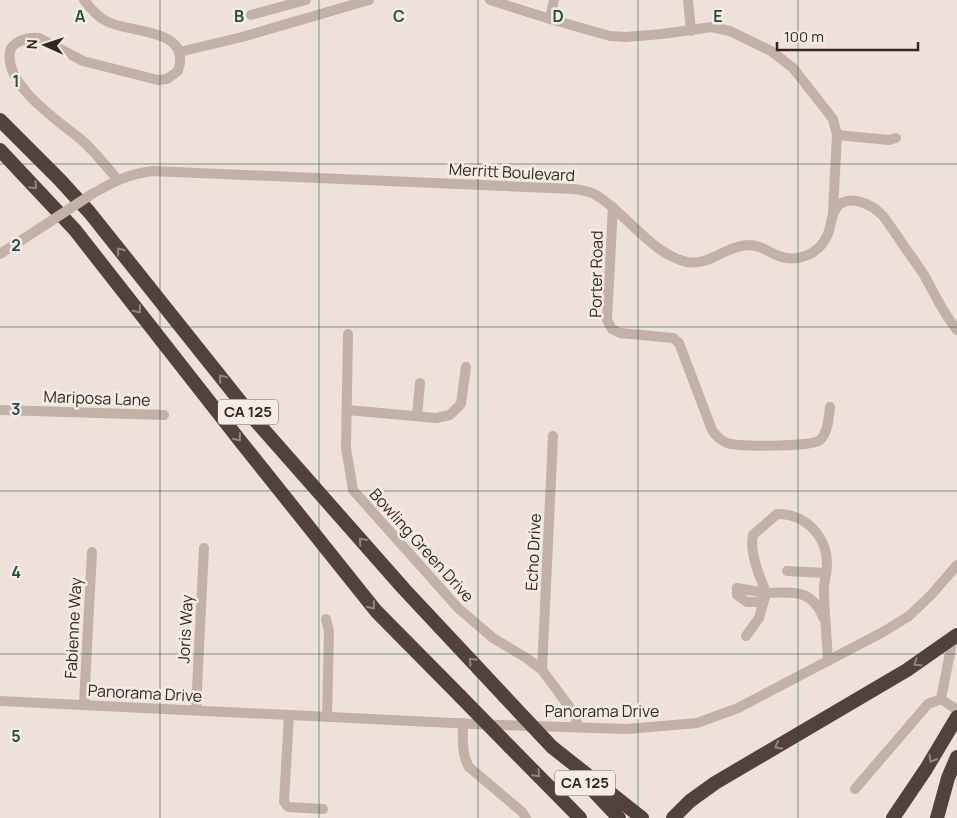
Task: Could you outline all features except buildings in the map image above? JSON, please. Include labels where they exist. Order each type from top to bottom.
[{"type":"highway","name":"CA 125","points":[[0,120],[90,213],[255,420],[404,589],[619,818]]},
{"type":"highway","name":"CA 125","points":[[0,150],[75,230],[376,611],[565,802],[578,818]]},
{"type":"highway","points":[[673,818],[690,801],[715,783],[907,670],[955,636]]},
{"type":"highway","points":[[893,818],[926,769],[957,717]]},
{"type":"highway","points":[[552,747],[632,818]]},
{"type":"highway","points":[[552,747],[642,818]]},
{"type":"highway","points":[[937,818],[948,778],[957,757]]},
{"type":"street","points":[[84,0],[92,11],[107,22],[165,37],[174,43],[181,61],[178,71],[171,77],[162,80],[83,61],[39,38],[27,38],[16,44],[8,53],[6,69],[15,89],[62,127],[78,137],[117,179]]},
{"type":"street","points":[[251,15],[306,0]]},
{"type":"street","points":[[179,52],[242,37],[369,0]]},
{"type":"street","points":[[490,0],[610,36],[635,36],[712,27],[730,31],[771,51],[793,68],[833,119],[837,135],[889,140],[896,138]]},
{"type":"street","points":[[550,19],[554,0]]},
{"type":"street","points":[[688,0],[691,30]]},
{"type":"street","name":"Merritt Boulevard","points":[[0,254],[117,179],[131,174],[152,171],[574,189],[594,194],[613,207],[637,231],[658,247],[681,260],[694,262],[708,260],[728,249],[742,246],[762,247],[787,258],[807,255],[819,248],[830,229],[833,213],[837,135]]},
{"type":"street","points":[[833,213],[836,207],[846,201],[863,202],[881,213],[924,275],[939,306],[957,330]]},
{"type":"street","name":"Porter Road","points":[[613,207],[607,320],[612,329],[620,334],[673,338],[679,343],[712,430],[718,439],[728,443],[767,445],[813,444],[821,439],[826,431],[830,407]]},
{"type":"street","name":"Bowling Green Drive","points":[[348,334],[346,448],[353,490],[458,608],[493,638],[528,659],[542,670],[568,704],[575,716],[578,727]]},
{"type":"street","points":[[347,410],[436,418],[450,415],[461,404],[466,367]]},
{"type":"street","points":[[417,416],[420,383]]},
{"type":"street","name":"Mariposa Lane","points":[[0,410],[164,415]]},
{"type":"street","name":"Echo Drive","points":[[542,670],[553,436]]},
{"type":"street","points":[[746,636],[759,618],[766,595],[754,557],[753,535],[777,514],[790,514],[809,523],[823,544],[827,565],[824,588],[828,661]]},
{"type":"street","name":"Joris Way","points":[[196,710],[204,548]]},
{"type":"street","name":"Fabienne Way","points":[[84,704],[92,552]]},
{"type":"street","name":"Panorama Drive","points":[[0,701],[627,729],[697,723],[738,708],[883,632],[909,616],[931,595],[957,565]]},
{"type":"street","points":[[787,571],[826,573]]},
{"type":"street","points":[[766,595],[794,593],[812,598],[819,606],[826,627]]},
{"type":"street","points":[[326,619],[329,631],[327,716]]},
{"type":"street","points":[[941,699],[955,636]]},
{"type":"street","points":[[941,699],[957,710]]},
{"type":"street","points":[[855,789],[928,704],[941,699]]},
{"type":"street","points":[[289,715],[284,802],[288,807],[323,810]]},
{"type":"street","points":[[463,723],[463,751],[469,767],[522,812],[526,818]]}]
